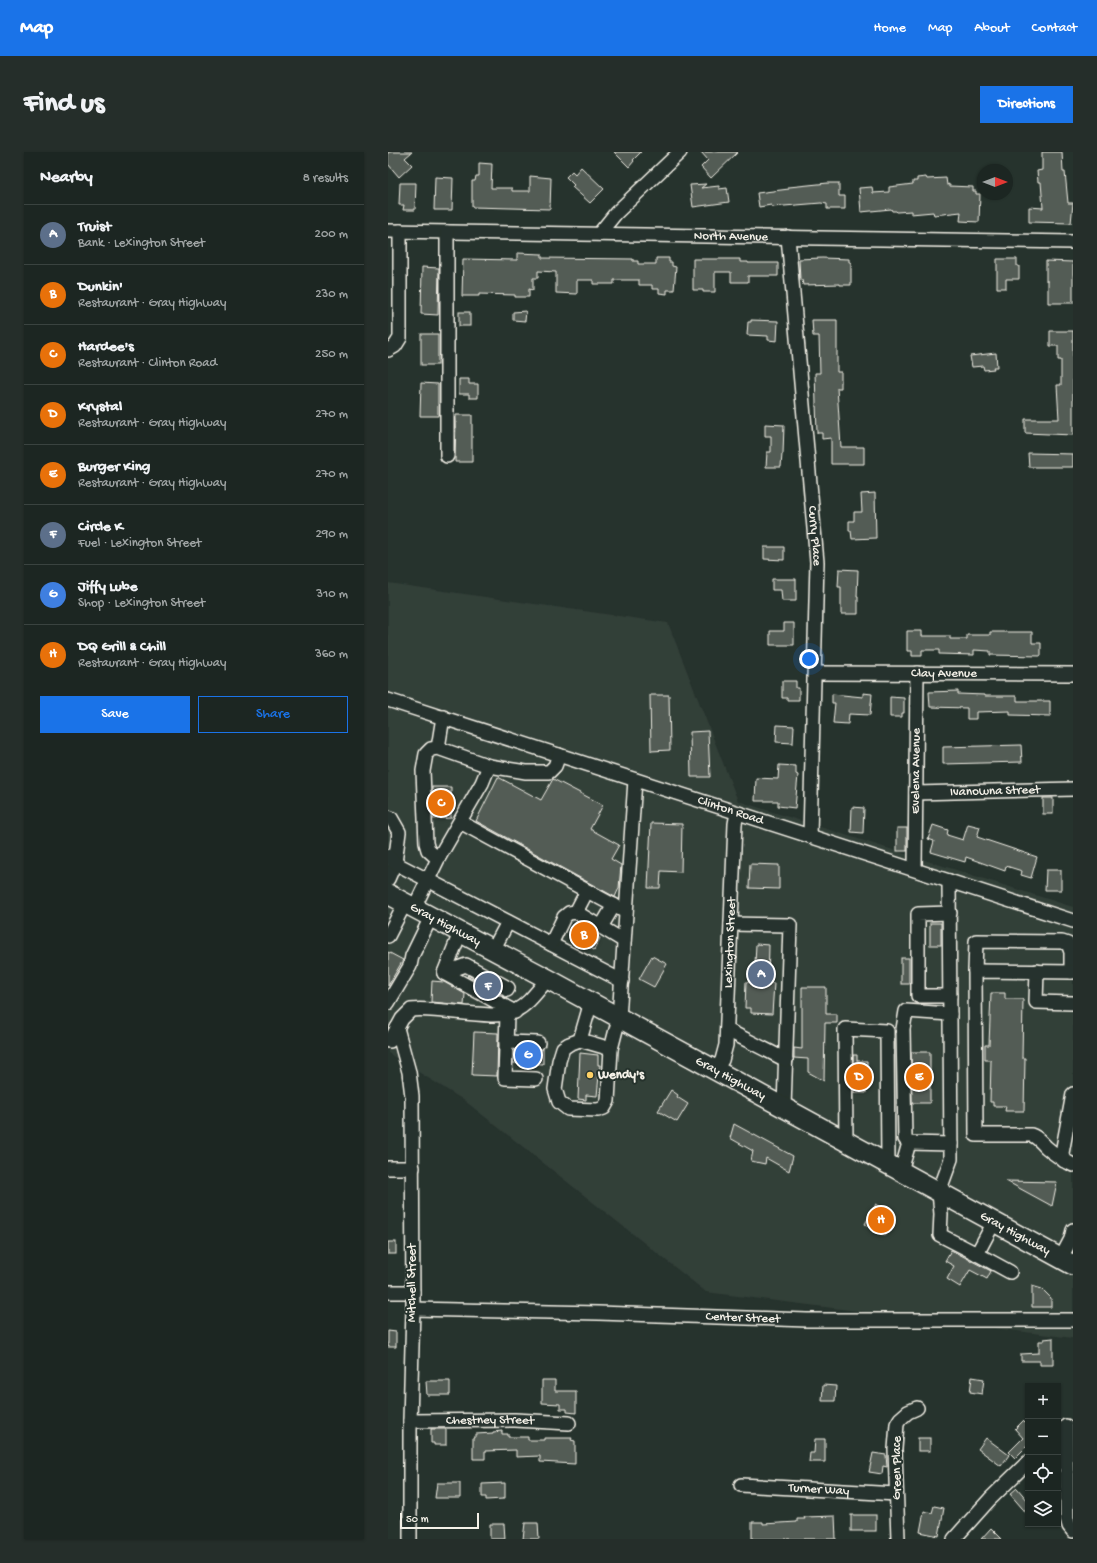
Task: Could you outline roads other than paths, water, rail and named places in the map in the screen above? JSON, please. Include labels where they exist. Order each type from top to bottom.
[{"type":"highway","name":"Gray Highway","points":[[388,894],[592,1002],[715,1071],[1067,1261]]},
{"type":"street","points":[[599,234],[616,213],[680,152]]},
{"type":"street","points":[[388,350],[395,346],[400,338],[394,231]]},
{"type":"street","name":"North Avenue","points":[[394,231],[1073,242]]},
{"type":"street","points":[[447,232],[447,456]]},
{"type":"street","name":"Curry Place","points":[[788,237],[817,562],[810,836]]},
{"type":"street","name":"Clay Avenue","points":[[815,673],[1073,674]]},
{"type":"street","name":"Evelena Avenue","points":[[915,869],[916,673]]},
{"type":"street","name":"Clinton Road","points":[[388,700],[1073,921]]},
{"type":"street","points":[[438,748],[443,717]]},
{"type":"street","points":[[438,859],[428,850],[426,843],[422,771],[426,754],[431,749],[438,748],[489,766],[526,772],[549,772],[555,766],[559,755]]},
{"type":"street","points":[[388,936],[428,880],[438,859],[482,783],[489,766]]},
{"type":"street","points":[[592,1002],[574,1042],[563,1048],[559,1061],[555,1089],[559,1102],[568,1109],[598,1110],[604,1108],[608,1101],[611,1049],[620,1018],[634,780]]},
{"type":"street","name":"Ivanowna Street","points":[[916,793],[1073,789]]},
{"type":"street","name":"Lexington Street","points":[[715,1071],[722,1060],[726,1045],[735,824],[737,813]]},
{"type":"street","points":[[388,817],[391,818],[398,832],[388,880]]},
{"type":"street","points":[[460,822],[626,912]]},
{"type":"street","points":[[391,860],[622,981]]},
{"type":"street","points":[[950,881],[951,1159],[939,1192],[941,1214],[940,1235],[1010,1272]]},
{"type":"street","points":[[576,912],[587,891]]},
{"type":"street","points":[[601,927],[614,905]]},
{"type":"street","points":[[550,944],[564,917],[569,913],[576,912],[624,941]]},
{"type":"street","points":[[918,996],[918,914],[950,913]]},
{"type":"street","points":[[388,1003],[410,966],[412,956],[431,917]]},
{"type":"street","points":[[493,950],[508,922]]},
{"type":"street","points":[[731,924],[790,925],[784,1108]]},
{"type":"street","points":[[460,932],[444,973],[477,980],[501,998],[528,1002],[548,979]]},
{"type":"street","points":[[975,970],[1072,972],[1071,952],[1068,944],[1062,942],[976,941],[975,970],[976,1135],[1031,1135],[1037,1137],[1046,1146],[1069,1163]]},
{"type":"street","points":[[388,994],[405,962],[412,956]]},
{"type":"street","points":[[1037,971],[1036,1002],[1073,1003]]},
{"type":"street","points":[[950,996],[918,996],[911,1002],[906,1011],[903,1030],[905,1139],[909,1143],[951,1144]]},
{"type":"street","points":[[388,1041],[390,1041],[406,1013],[411,1010],[418,1009],[489,1014],[501,998]]},
{"type":"street","points":[[501,998],[506,1042],[505,1078],[536,1079]]},
{"type":"street","points":[[906,1011],[950,1014]]},
{"type":"street","name":"Mitchell Street","points":[[397,1028],[409,1072],[412,1096],[413,1309],[410,1421],[410,1539]]},
{"type":"street","points":[[846,1142],[846,1029],[887,1031],[894,1168]]},
{"type":"street","points":[[727,1030],[786,1060]]},
{"type":"street","points":[[506,1042],[538,1043]]},
{"type":"street","points":[[574,1042],[611,1049]]},
{"type":"street","points":[[1069,1163],[1062,1153],[1073,1094]]},
{"type":"street","points":[[894,1168],[909,1143]]},
{"type":"street","points":[[388,1168],[413,1168]]},
{"type":"street","points":[[977,1254],[994,1222]]},
{"type":"street","points":[[1067,1261],[1073,1230]]},
{"type":"street","points":[[388,1292],[413,1292]]},
{"type":"street","name":"Center Street","points":[[413,1309],[598,1313],[800,1320],[1073,1320]]},
{"type":"street","name":"Green Place","points":[[898,1539],[895,1449],[897,1424],[908,1412],[917,1408]]},
{"type":"street","name":"Chestney Street","points":[[410,1421],[515,1420],[569,1423]]},
{"type":"street","points":[[1066,1426],[1067,1518],[1071,1528]]},
{"type":"street","points":[[954,1539],[990,1499],[1025,1465]]},
{"type":"street","name":"Turner Way","points":[[741,1484],[896,1494]]},
{"type":"place","name":"Hardee's","points":[[441,803]]},
{"type":"place","name":"Dunkin'","points":[[584,935]]},
{"type":"place","name":"Truist","points":[[761,974]]},
{"type":"place","name":"Circle K","points":[[488,986]]},
{"type":"place","name":"Jiffy Lube","points":[[528,1055]]},
{"type":"place","name":"Wendy's","points":[[590,1075]]},
{"type":"place","name":"Krystal","points":[[859,1077]]},
{"type":"place","name":"Burger King","points":[[919,1077]]},
{"type":"place","name":"DQ Grill & Chill","points":[[881,1220]]}]
